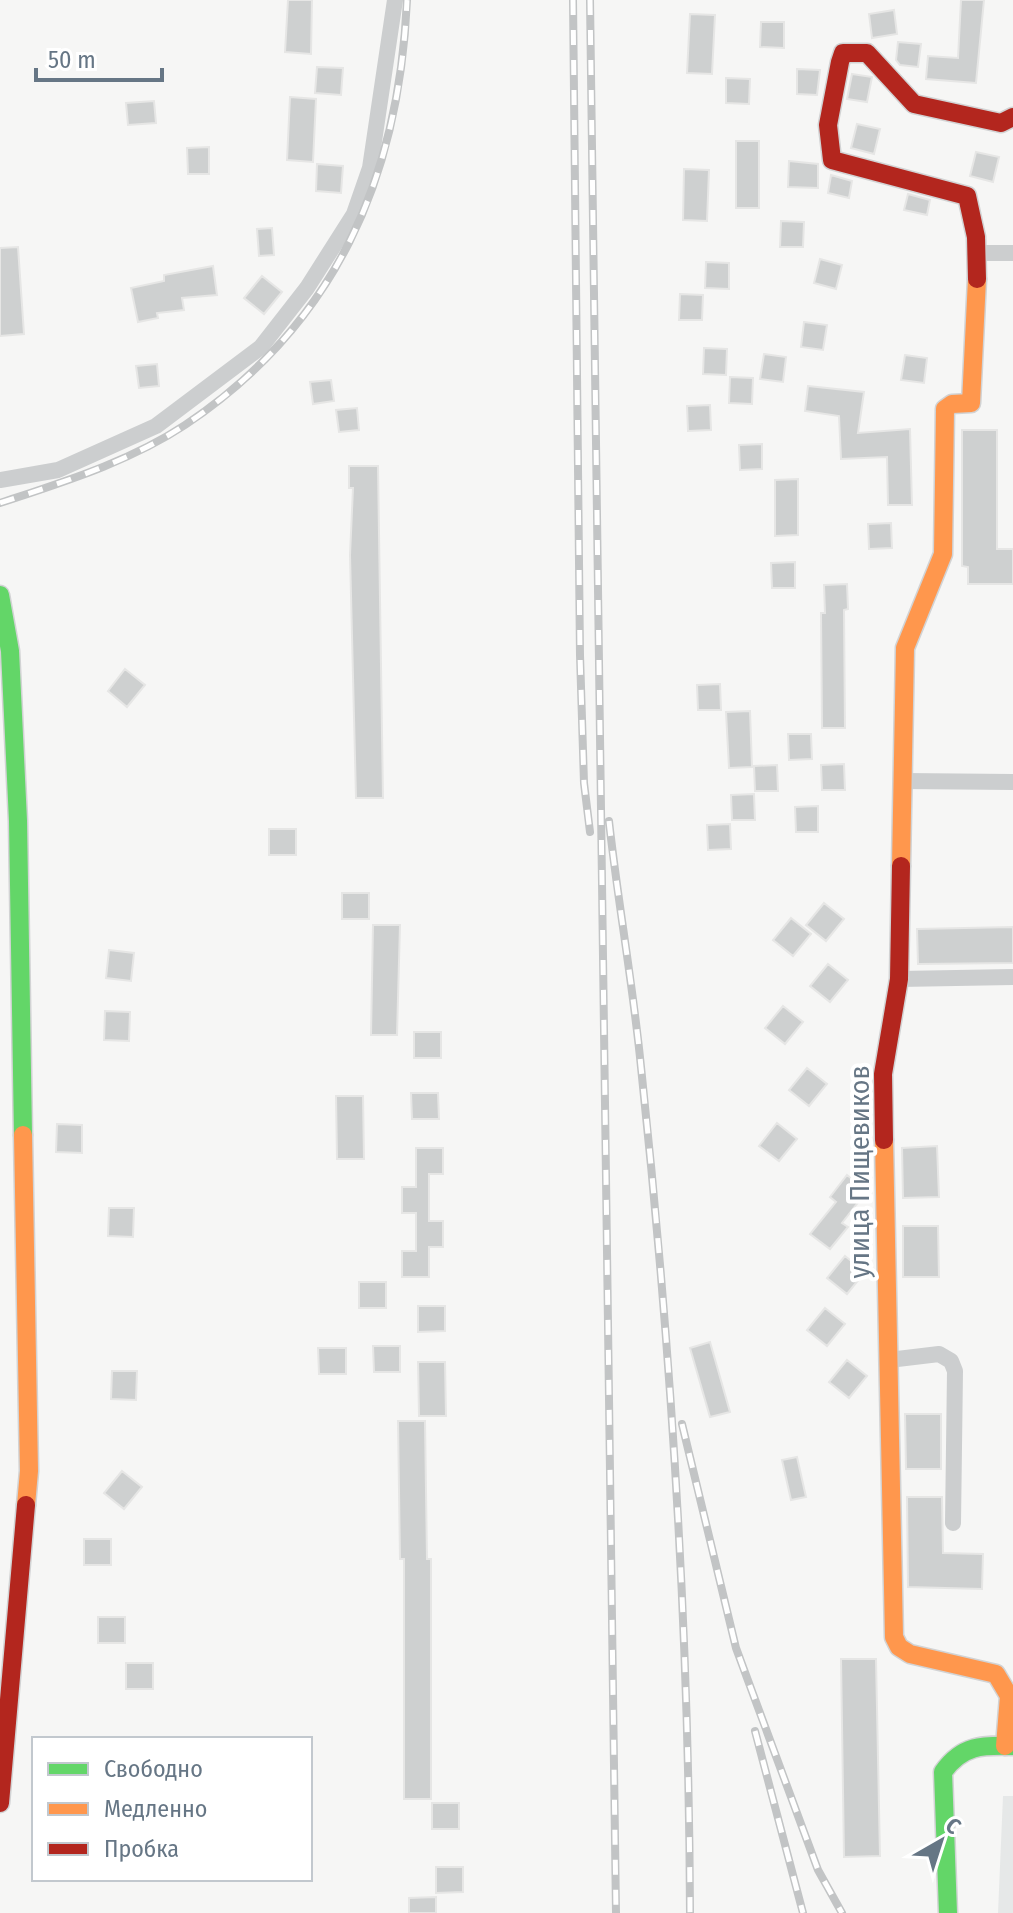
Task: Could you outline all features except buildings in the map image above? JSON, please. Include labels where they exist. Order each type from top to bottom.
[{"type":"main road","points":[[975,253],[973,206],[967,196],[832,160],[827,155],[838,66],[843,53],[854,49],[874,56],[913,104],[1001,123],[1013,117]]},
{"type":"main road","name":"улица Пищевиков","points":[[975,253],[971,403],[952,404],[945,409],[943,554],[905,648],[899,979],[883,1074],[894,1637],[899,1647],[910,1654],[996,1674],[1009,1696],[1009,1746]]},
{"type":"main road","points":[[0,595],[10,651],[18,821],[29,1471],[0,1803]]},
{"type":"main road","points":[[948,1913],[943,1772],[954,1753],[966,1747],[1009,1746]]},
{"type":"street","points":[[0,480],[58,470],[156,426],[261,347],[307,288],[354,214],[370,168],[395,0]]},
{"type":"street","points":[[975,253],[1013,253]]},
{"type":"street","points":[[903,781],[1013,782]]},
{"type":"street","points":[[899,979],[1013,977]]},
{"type":"street","points":[[889,1360],[939,1354],[951,1361],[955,1371],[953,1523]]},
{"type":"shaded area","points":[[1003,1796],[1013,1796],[1013,1913],[998,1913]]},
{"type":"railway","points":[[0,503],[95,470],[164,438],[238,385],[282,341],[319,293],[350,241],[373,186],[390,127],[401,65],[407,0]]},
{"type":"railway","points":[[573,0],[580,655],[584,783],[590,832]]},
{"type":"railway","points":[[590,0],[616,1913]]},
{"type":"railway","points":[[609,821],[638,1036],[669,1384],[682,1595],[690,1913]]},
{"type":"railway","points":[[682,1424],[736,1648],[818,1870],[842,1913]]},
{"type":"railway","points":[[755,1731],[803,1913]]},
{"type":"traffic: fast","points":[[0,595],[10,651],[18,821],[23,1135]]},
{"type":"traffic: fast","points":[[948,1913],[943,1772],[958,1756],[974,1748],[1013,1746]]},
{"type":"traffic: slow","points":[[901,866],[905,648],[943,554],[945,409],[952,404],[971,403],[977,279]]},
{"type":"traffic: slow","points":[[23,1135],[29,1471],[26,1505]]},
{"type":"traffic: slow","points":[[884,1140],[894,1637],[899,1647],[910,1654],[996,1674],[1009,1696],[1005,1746]]},
{"type":"traffic: jam","points":[[977,279],[976,237],[967,196],[832,160],[828,125],[843,53],[867,53],[914,104],[1001,123],[1013,117]]},
{"type":"traffic: jam","points":[[884,1140],[883,1074],[899,979],[901,866]]},
{"type":"traffic: jam","points":[[0,1803],[26,1505]]}]
